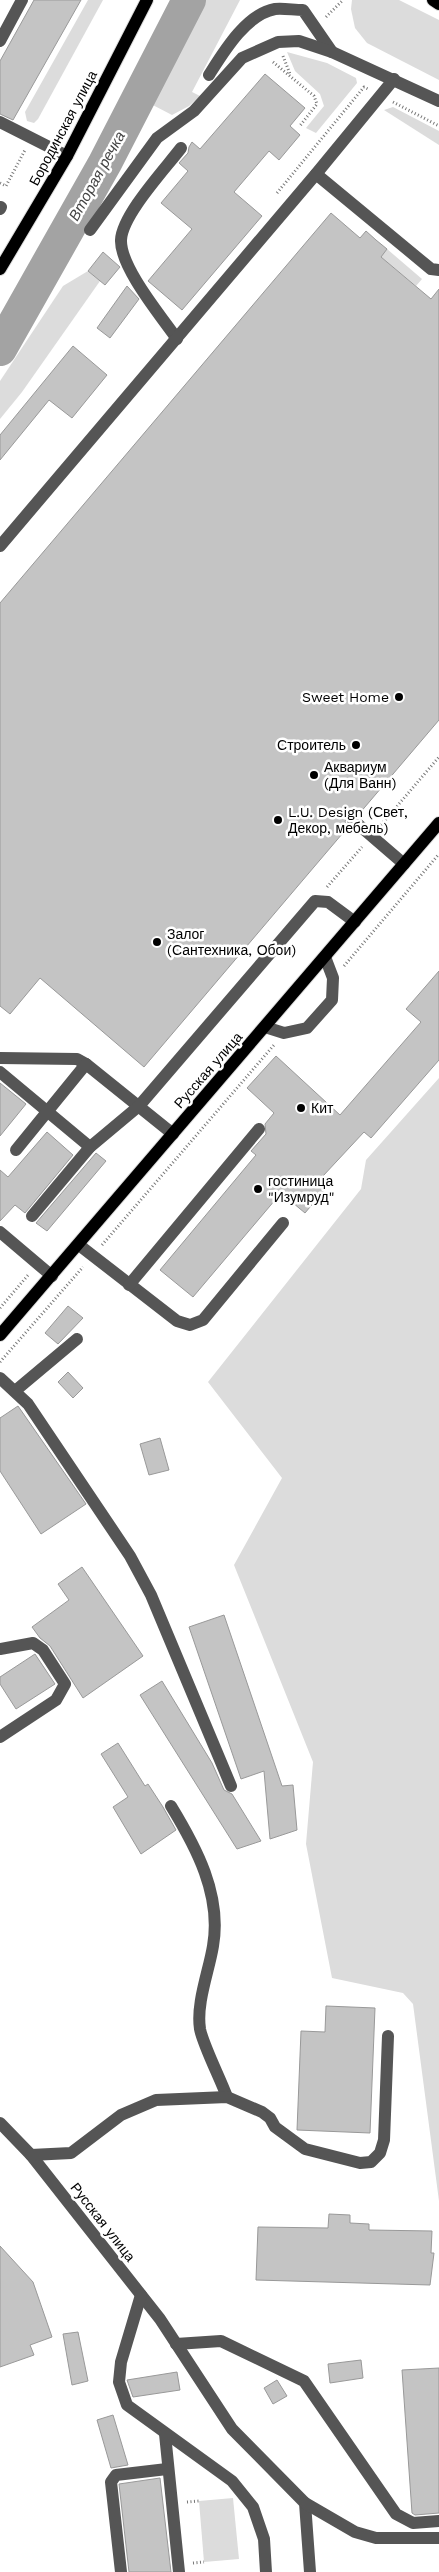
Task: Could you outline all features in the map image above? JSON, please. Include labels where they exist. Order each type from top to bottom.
[{"type":"main road","name":"Бородинская улица","points":[[0,269],[67,156],[147,0]]},
{"type":"main road","points":[[433,0],[439,4]]},
{"type":"main road","name":"Русская улица","points":[[0,1335],[439,823]]},
{"type":"street","points":[[0,41],[22,0]]},
{"type":"street","points":[[209,75],[231,40],[250,22],[274,9],[303,10],[332,52]]},
{"type":"street","points":[[90,230],[158,138],[194,111],[242,58],[278,42],[299,41],[332,52],[439,101]]},
{"type":"street","points":[[0,546],[177,339],[394,79]]},
{"type":"street","points":[[0,122],[67,156]]},
{"type":"street","points":[[177,339],[127,268],[121,240],[132,212],[181,148]]},
{"type":"street","points":[[316,174],[431,269],[439,270]]},
{"type":"street","points":[[353,820],[404,864]]},
{"type":"street","points":[[32,1216],[90,1147],[139,1106],[315,901],[328,902],[355,922]]},
{"type":"street","points":[[265,1027],[284,1033],[307,1028],[332,1000],[332,978],[325,957]]},
{"type":"street","points":[[0,1058],[77,1059],[86,1064],[173,1134]]},
{"type":"street","points":[[16,1150],[86,1064]]},
{"type":"street","points":[[0,1072],[90,1147]]},
{"type":"street","points":[[129,1285],[259,1129]]},
{"type":"street","points":[[79,1245],[177,1321],[190,1325],[203,1320],[283,1223]]},
{"type":"street","points":[[0,1232],[52,1276]]},
{"type":"street","points":[[15,1391],[77,1339]]},
{"type":"street","points":[[0,1378],[28,1404],[130,1556],[150,1595],[231,1786]]},
{"type":"street","points":[[0,1649],[33,1643],[43,1650],[65,1684],[56,1700],[0,1736]]},
{"type":"street","points":[[170,1806],[194,1845],[204,1869],[216,1922],[213,1947],[204,1982],[200,2029],[227,2097]]},
{"type":"street","points":[[31,2155],[72,2153],[121,2115],[156,2100],[227,2097],[262,2112],[270,2118],[275,2127],[305,2149],[360,2163],[371,2162],[380,2153],[384,2140],[388,2036]]},
{"type":"street","name":"Русская улица","points":[[0,2123],[31,2155],[141,2295],[232,2429],[305,2502],[355,2532],[376,2538],[439,2538]]},
{"type":"street","points":[[141,2295],[128,2333],[119,2382],[128,2404],[165,2434],[232,2480],[253,2507],[264,2539],[266,2572]]},
{"type":"street","points":[[176,2344],[221,2341],[304,2381],[396,2514],[413,2523],[439,2521]]},
{"type":"street","points":[[165,2434],[167,2469],[179,2572]]},
{"type":"street","points":[[121,2572],[111,2482],[116,2475],[167,2469]]},
{"type":"street","points":[[305,2502],[310,2572]]},
{"type":"path","points":[[316,27],[343,0]]},
{"type":"path","points":[[257,50],[314,96],[317,104],[300,127]]},
{"type":"path","points":[[0,182],[6,186],[31,138]]},
{"type":"path","points":[[332,978],[439,854]]},
{"type":"path","points":[[0,1362],[284,1033]]},
{"type":"shaded area","points":[[88,0],[103,0],[38,119],[34,123],[27,121],[25,112]]},
{"type":"shaded area","points":[[175,0],[240,0],[192,92],[200,96],[189,106],[172,115],[147,102],[134,82]]},
{"type":"shaded area","points":[[352,0],[399,0],[439,20],[439,80],[367,43],[355,28],[351,9]]},
{"type":"shaded area","points":[[287,52],[327,63],[356,78],[357,83],[316,133],[306,128],[324,106],[320,94],[295,71]]},
{"type":"shaded area","points":[[393,107],[439,131],[439,145],[384,110]]},
{"type":"shaded area","points":[[387,249],[422,279],[416,286],[381,257]]},
{"type":"shaded area","points":[[88,271],[100,281],[22,392],[0,419],[0,381],[63,286]]},
{"type":"shaded area","points":[[439,1078],[439,2201],[413,2004],[403,1993],[332,1978],[306,1844],[313,1762],[234,1565],[282,1478],[208,1382],[361,1189],[366,1160]]},
{"type":"shaded area","points":[[233,2498],[239,2559],[204,2562],[199,2501]]},
{"type":"building","points":[[34,0],[81,0],[13,120],[0,114],[0,61]]},
{"type":"building","points":[[265,74],[305,108],[290,126],[300,135],[279,160],[269,151],[234,192],[262,216],[182,310],[148,281],[192,229],[161,203],[188,171],[179,163],[188,153],[192,142],[200,149]]},
{"type":"building","points":[[331,213],[360,238],[366,231],[387,249],[381,257],[431,299],[439,289],[439,720],[359,814],[351,812],[347,815],[345,822],[348,827],[144,1067],[40,978],[10,1014],[0,1006],[0,603]]},
{"type":"building","points":[[103,252],[120,267],[105,285],[88,271]]},
{"type":"building","points":[[127,286],[139,299],[110,338],[97,328]]},
{"type":"building","points":[[73,346],[107,375],[72,418],[49,400],[0,460],[0,435]]},
{"type":"building","points":[[439,971],[439,1060],[371,1138],[364,1132],[323,1176],[331,1182],[305,1213],[281,1193],[193,1297],[160,1270],[256,1155],[251,1151],[266,1134],[265,1124],[274,1113],[247,1088],[276,1056],[340,1115],[421,1022],[406,1009]]},
{"type":"building","points":[[0,1083],[26,1104],[0,1136]]},
{"type":"building","points":[[47,1132],[73,1155],[25,1213],[15,1205],[0,1221],[0,1170],[8,1177]]},
{"type":"building","points":[[96,1153],[106,1161],[47,1231],[36,1223]]},
{"type":"building","points":[[68,1306],[83,1318],[58,1344],[45,1333]]},
{"type":"building","points":[[68,1372],[83,1388],[73,1398],[58,1382]]},
{"type":"building","points":[[18,1406],[86,1504],[41,1534],[0,1471],[0,1418]]},
{"type":"building","points":[[160,1438],[169,1470],[149,1475],[140,1444]]},
{"type":"building","points":[[82,1567],[143,1656],[83,1698],[50,1646],[40,1638],[32,1627],[69,1600],[58,1584]]},
{"type":"building","points":[[224,1615],[282,1786],[293,1785],[297,1830],[270,1839],[264,1771],[241,1779],[189,1627]]},
{"type":"building","points":[[35,1654],[55,1684],[16,1709],[0,1684],[0,1677]]},
{"type":"building","points":[[162,1681],[212,1763],[224,1790],[232,1794],[261,1841],[237,1849],[140,1695]]},
{"type":"building","points":[[118,1743],[145,1786],[148,1784],[176,1830],[141,1854],[113,1807],[128,1797],[101,1754]]},
{"type":"building","points":[[326,2006],[375,2008],[370,2133],[297,2130],[301,2031],[325,2032]]},
{"type":"building","points":[[329,2214],[350,2215],[350,2223],[369,2224],[369,2230],[432,2231],[431,2253],[434,2253],[430,2285],[256,2280],[258,2227],[328,2228]]},
{"type":"building","points":[[0,2246],[33,2282],[52,2337],[30,2345],[34,2355],[0,2367]]},
{"type":"building","points":[[78,2332],[88,2381],[72,2385],[63,2334]]},
{"type":"building","points":[[361,2360],[363,2378],[330,2383],[328,2364]]},
{"type":"building","points":[[439,2368],[439,2513],[415,2515],[412,2513],[402,2370]]},
{"type":"building","points":[[177,2372],[180,2390],[133,2397],[127,2380]]},
{"type":"building","points":[[277,2380],[287,2396],[273,2404],[264,2388]]},
{"type":"building","points":[[113,2415],[128,2465],[111,2468],[97,2420]]},
{"type":"building","points":[[160,2478],[171,2572],[129,2572],[119,2484]]},
{"type":"waterway","name":"Вторая речка","points":[[0,349],[105,163],[189,0]]},
{"type":"place","name":"Sweet Home","points":[[399,697]]},
{"type":"place","name":"Строитель","points":[[356,745]]},
{"type":"place","name":"Аквариум (Для Ванн)","points":[[314,775]]},
{"type":"place","name":"L.U. Design (Свет, Декор, мебель)","points":[[278,820]]},
{"type":"place","name":"Залог (Сантехника, Обои)","points":[[157,942]]},
{"type":"place","name":"Кит","points":[[301,1108]]},
{"type":"place","name":"гостиница \"Изумруд\"","points":[[258,1189]]}]
